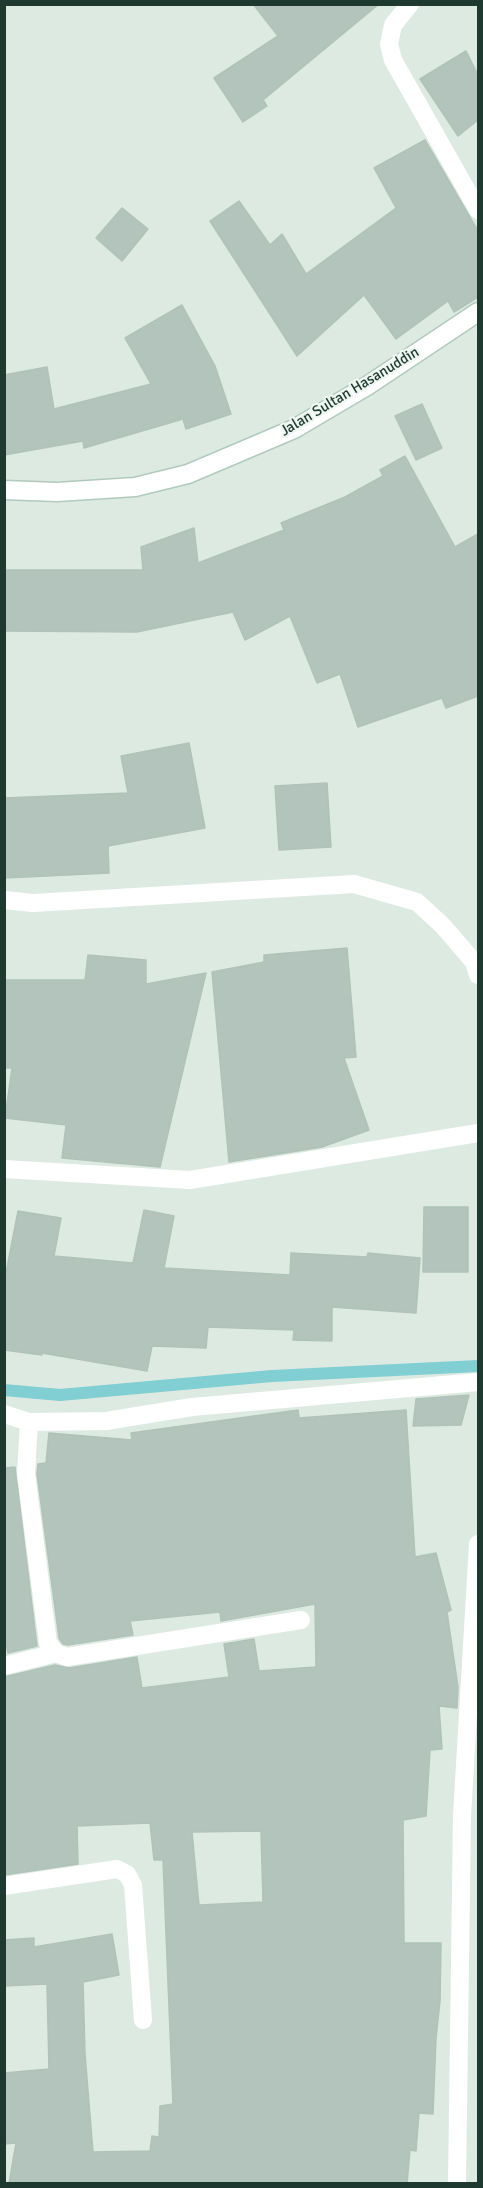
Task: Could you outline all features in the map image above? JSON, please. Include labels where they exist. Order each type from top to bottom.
[{"type":"street","points":[[410,4],[393,25],[389,44],[393,60],[478,210]]},
{"type":"street","name":"Jalan Sultan Hasanuddin","points":[[4,490],[57,492],[135,487],[188,474],[294,429],[367,386],[478,312]]},
{"type":"street","points":[[4,900],[33,903],[354,884],[417,902],[443,926],[474,962],[478,975]]},
{"type":"street","points":[[4,1169],[190,1180],[478,1133]]},
{"type":"street","points":[[4,1414],[28,1422],[105,1421],[192,1407],[478,1382]]},
{"type":"street","points":[[28,1422],[26,1474],[48,1643],[56,1653],[67,1657],[300,1620]]},
{"type":"street","points":[[457,2184],[478,1544]]},
{"type":"street","points":[[4,1666],[56,1653]]},
{"type":"street","points":[[4,1886],[117,1869],[127,1874],[133,1885],[143,2020]]},
{"type":"building","points":[[253,4],[379,4],[263,100],[267,106],[243,122],[214,78],[278,36]]},
{"type":"building","points":[[466,51],[478,75],[478,120],[458,136],[420,79]]},
{"type":"building","points":[[425,140],[478,231],[478,297],[454,312],[448,301],[396,339],[364,295],[297,356],[210,221],[239,201],[270,245],[282,234],[306,274],[396,208],[374,168]]},
{"type":"building","points":[[122,208],[148,229],[122,261],[96,238]]},
{"type":"building","points":[[182,305],[215,366],[231,414],[186,429],[183,419],[84,448],[83,441],[4,455],[4,375],[47,367],[54,409],[151,384],[125,338]]},
{"type":"building","points":[[422,404],[442,448],[416,460],[395,416]]},
{"type":"building","points":[[405,456],[455,547],[478,534],[478,696],[446,708],[442,698],[358,727],[340,674],[317,683],[290,616],[245,640],[233,612],[137,632],[4,631],[4,570],[143,570],[141,547],[194,528],[198,563],[284,530],[281,523],[345,497],[383,476],[380,470]]},
{"type":"building","points":[[189,743],[205,828],[108,846],[109,873],[4,878],[4,798],[128,793],[121,756]]},
{"type":"building","points":[[327,783],[331,847],[279,850],[275,786]]},
{"type":"building","points":[[347,948],[356,1057],[344,1058],[369,1130],[322,1147],[229,1162],[212,972],[264,962],[264,955]]},
{"type":"building","points":[[88,955],[146,960],[146,984],[206,973],[160,1167],[62,1158],[66,1125],[5,1118],[12,1068],[4,1068],[4,980],[85,980]]},
{"type":"building","points":[[424,1207],[468,1207],[468,1272],[423,1272]]},
{"type":"building","points":[[144,1210],[174,1216],[164,1268],[290,1275],[291,1253],[367,1257],[368,1253],[420,1258],[416,1313],[332,1307],[332,1341],[293,1340],[294,1330],[208,1327],[206,1348],[152,1346],[147,1371],[42,1353],[42,1355],[4,1350],[4,1283],[18,1211],[61,1218],[54,1256],[133,1263]]},
{"type":"building","points":[[469,1395],[461,1425],[413,1426],[416,1399]]},
{"type":"building","points":[[298,1410],[299,1418],[406,1410],[415,1557],[436,1553],[451,1610],[447,1612],[458,1687],[457,1708],[439,1706],[442,1749],[430,1750],[426,1816],[403,1820],[404,1943],[441,1943],[433,2114],[419,2113],[416,2151],[410,2150],[407,2184],[9,2184],[16,2143],[4,2144],[4,2073],[49,2069],[47,1984],[4,1986],[4,1940],[34,1938],[34,1947],[112,1934],[119,1975],[83,1982],[85,2054],[93,2152],[150,2151],[152,2136],[159,2137],[160,2106],[173,2104],[163,1860],[154,1860],[150,1823],[77,1826],[78,1864],[4,1875],[4,1677],[55,1665],[69,1668],[137,1657],[142,1688],[229,1677],[224,1644],[254,1639],[259,1671],[316,1667],[315,1604],[221,1621],[220,1612],[130,1621],[133,1635],[63,1644],[59,1638],[37,1474],[38,1464],[46,1463],[49,1433],[132,1440],[131,1433]],"holes":[[[261,1831],[263,1902],[199,1905],[192,1832]]]},
{"type":"building","points":[[15,1467],[37,1646],[8,1653],[4,1633],[4,1468]]},
{"type":"waterway","points":[[4,1390],[60,1395],[272,1376],[478,1366]]}]
